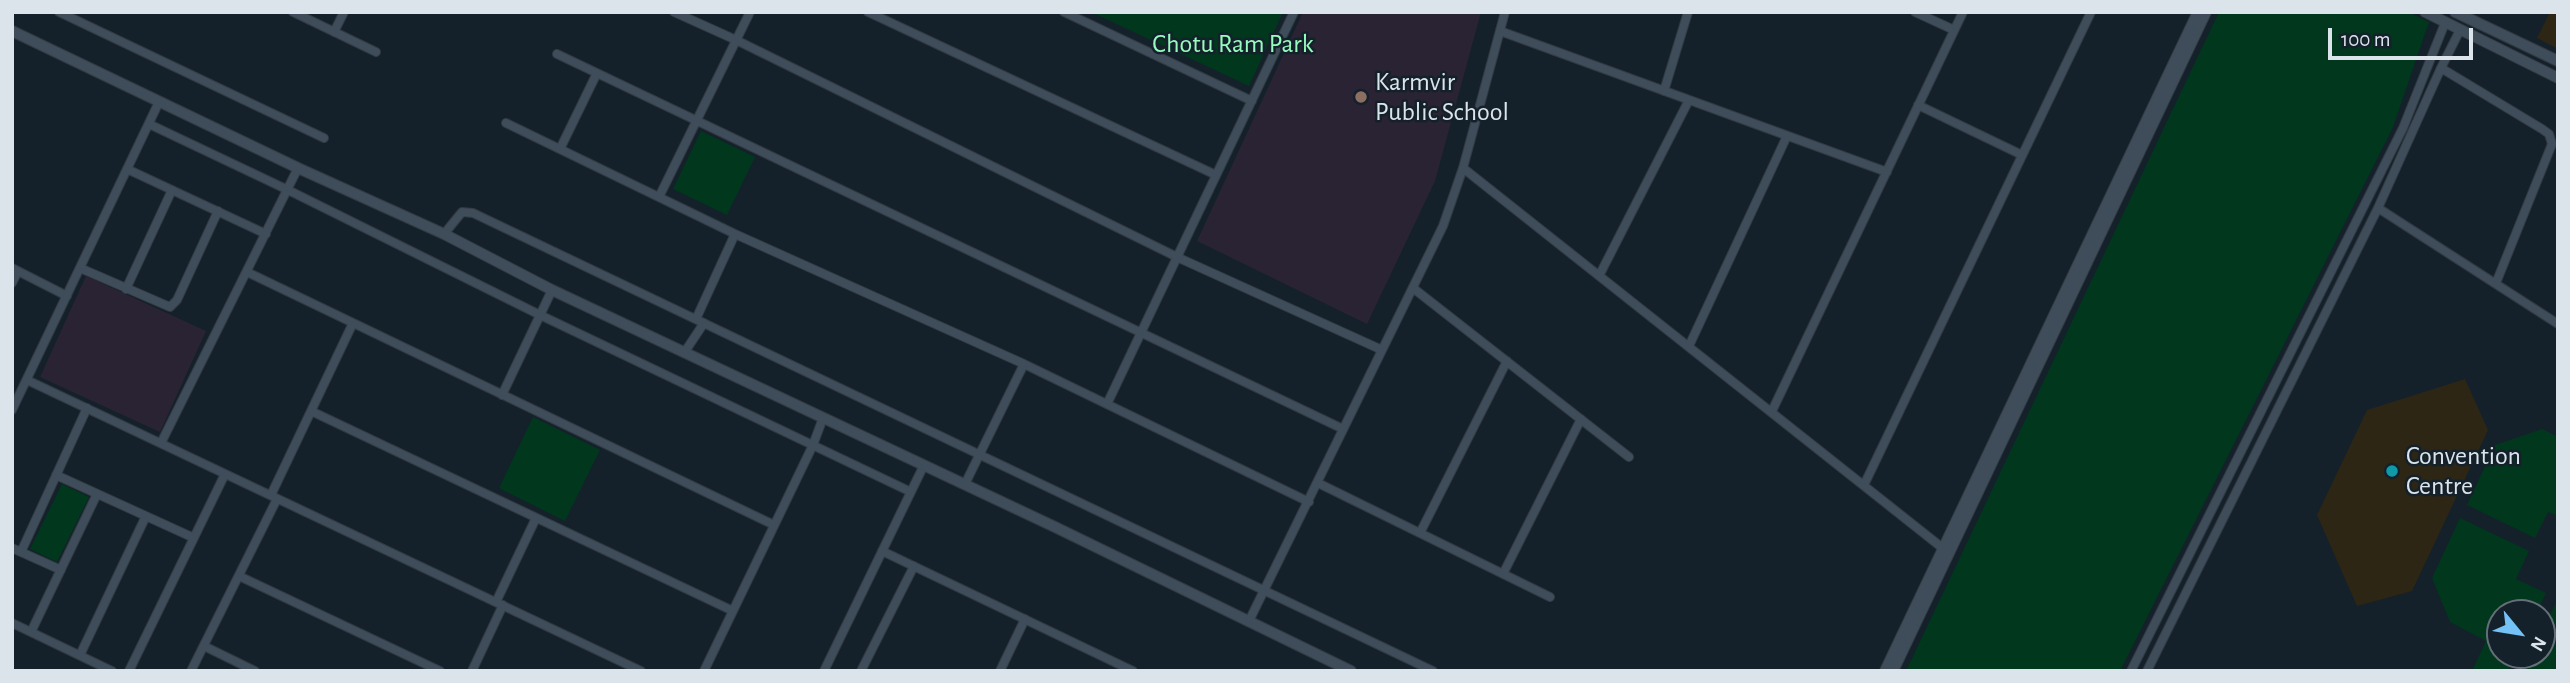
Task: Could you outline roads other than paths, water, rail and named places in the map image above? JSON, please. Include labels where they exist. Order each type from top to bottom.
[{"type":"street","points":[[59,12],[324,138]]},
{"type":"street","points":[[293,12],[376,52]]},
{"type":"street","points":[[334,32],[344,12]]},
{"type":"street","points":[[674,12],[1179,258],[1382,350]]},
{"type":"street","points":[[659,197],[750,12]]},
{"type":"street","points":[[869,12],[1216,175]]},
{"type":"street","points":[[1064,12],[1252,101]]},
{"type":"street","points":[[1107,404],[1179,258],[1294,12]]},
{"type":"street","points":[[1250,621],[1443,226],[1463,168],[1504,12]]},
{"type":"street","points":[[1664,91],[1688,12]]},
{"type":"street","points":[[1915,12],[1954,30]]},
{"type":"street","points":[[1772,411],[1963,12]]},
{"type":"street","points":[[1864,485],[2091,12]]},
{"type":"street","points":[[1893,671],[2197,12]]},
{"type":"street","points":[[1885,671],[1947,552],[2206,12]]},
{"type":"street","points":[[2425,12],[2558,78]]},
{"type":"street","points":[[2455,12],[2558,61]]},
{"type":"street","points":[[2131,671],[2403,128],[2445,23]]},
{"type":"street","points":[[12,30],[298,168],[444,234],[552,290],[965,484],[1351,671]]},
{"type":"street","points":[[2147,671],[2378,208],[2460,30]]},
{"type":"street","points":[[1500,31],[1887,172]]},
{"type":"street","points":[[557,54],[1343,429]]},
{"type":"street","points":[[2441,68],[2542,129],[2549,135],[2552,144],[2496,283]]},
{"type":"street","points":[[560,149],[597,73]]},
{"type":"street","points":[[1599,276],[1689,100]]},
{"type":"street","points":[[12,410],[159,102]]},
{"type":"street","points":[[1918,106],[2022,155]]},
{"type":"street","points":[[506,123],[735,234],[1024,364],[1309,502]]},
{"type":"street","points":[[149,124],[911,492]]},
{"type":"street","points":[[1689,346],[1787,135]]},
{"type":"street","points":[[161,443],[298,168]]},
{"type":"street","points":[[1463,168],[1947,552]]},
{"type":"street","points":[[127,169],[266,234]]},
{"type":"street","points":[[126,289],[172,190]]},
{"type":"street","points":[[2378,208],[2558,324]]},
{"type":"street","points":[[80,268],[166,307],[173,305],[218,211]]},
{"type":"street","points":[[444,234],[462,212],[473,214],[1433,671]]},
{"type":"street","points":[[684,353],[700,321],[735,234]]},
{"type":"street","points":[[12,283],[15,270],[67,296]]},
{"type":"street","points":[[247,272],[774,525]]},
{"type":"street","points":[[1413,288],[1629,457]]},
{"type":"street","points":[[502,394],[552,290]]},
{"type":"street","points":[[191,671],[239,576],[310,411],[353,323]]},
{"type":"street","points":[[1420,533],[1507,361]]},
{"type":"street","points":[[965,484],[1024,364]]},
{"type":"street","points":[[27,380],[641,671]]},
{"type":"street","points":[[21,552],[87,408]]},
{"type":"street","points":[[310,411],[733,611]]},
{"type":"street","points":[[704,671],[823,418]]},
{"type":"street","points":[[1503,574],[1581,419]]},
{"type":"street","points":[[824,671],[924,465]]},
{"type":"street","points":[[129,671],[225,474]]},
{"type":"street","points":[[56,475],[194,538]]},
{"type":"street","points":[[1318,483],[1550,597]]},
{"type":"street","points":[[31,632],[97,494]]},
{"type":"street","points":[[80,655],[146,516]]},
{"type":"street","points":[[472,671],[536,518]]},
{"type":"street","points":[[12,548],[61,570]]},
{"type":"street","points":[[882,551],[1133,671]]},
{"type":"street","points":[[861,671],[914,566]]},
{"type":"street","points":[[239,576],[440,671]]},
{"type":"street","points":[[1000,671],[1025,620]]},
{"type":"street","points":[[12,622],[112,671]]},
{"type":"street","points":[[204,646],[255,671]]},
{"type":"place","name":"Karmvir Public School","points":[[1361,97]]},
{"type":"place","name":"Convention Centre","points":[[2392,471]]},
{"type":"park label","name":"Chotu Ram Park","points":[[1233,44]]}]
